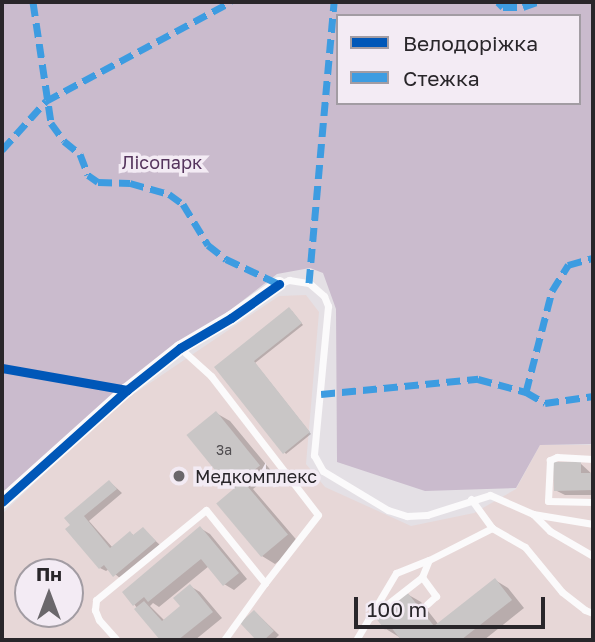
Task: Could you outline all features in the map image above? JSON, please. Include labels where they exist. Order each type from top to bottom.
[{"type":"street","points":[[2,502],[127,390],[180,348],[231,318],[279,284]]},
{"type":"lane","points":[[279,284],[289,280],[309,283],[324,296],[328,306],[314,455],[319,467],[388,510],[407,516],[427,515],[490,495],[533,514],[593,524]]},
{"type":"lane","points":[[180,348],[211,376],[317,515],[225,637],[218,640]]},
{"type":"lane","points":[[593,458],[557,457],[550,460],[548,501],[593,502]]},
{"type":"lane","points":[[471,499],[492,528],[526,547],[562,592],[585,610],[593,612]]},
{"type":"lane","points":[[117,640],[99,620],[95,610],[96,600],[206,510],[265,583]]},
{"type":"lane","points":[[533,514],[550,531],[593,556]]},
{"type":"lane","points":[[356,640],[396,573],[492,528]]},
{"type":"lane","points":[[371,617],[422,577],[429,559]]},
{"type":"lane","points":[[422,577],[436,596],[427,604]]},
{"type":"shaded area","name":"Медкомплекс","points":[[306,295],[319,312],[306,464],[325,487],[411,526],[474,513],[516,489],[540,445],[593,445],[593,640],[2,640],[2,514],[116,406],[279,296]]},
{"type":"green space","name":"Лісопарк","points":[[2,2],[593,2],[593,444],[540,445],[516,488],[425,491],[337,462],[336,309],[323,273],[310,268],[277,274],[127,390],[2,499]]},
{"type":"building","points":[[289,307],[302,323],[254,361],[310,432],[283,454],[214,367]]},
{"type":"building","points":[[216,411],[260,465],[231,489],[186,435]]},
{"type":"building","points":[[553,462],[581,462],[581,473],[593,473],[593,490],[554,491]]},
{"type":"building","points":[[109,480],[117,489],[84,516],[110,548],[130,531],[133,535],[143,527],[156,541],[113,577],[104,565],[99,569],[65,529],[70,525],[64,518]]},
{"type":"building","points":[[243,481],[288,535],[261,557],[216,503]]},
{"type":"building","points":[[200,526],[239,573],[223,586],[201,559],[148,602],[144,597],[133,606],[122,592]]},
{"type":"building","points":[[495,578],[512,600],[461,640],[401,640],[390,626],[385,630],[375,617],[407,592],[434,626]]},
{"type":"building","points":[[190,584],[213,612],[178,640],[160,640],[134,609],[144,601],[162,621],[180,606],[173,598]]},
{"type":"building","points":[[254,610],[274,631],[264,640],[256,640],[240,623]]},
{"type":"marked path","points":[[33,2],[51,123],[64,141],[80,154],[88,175],[98,182],[130,183],[169,194],[183,204],[208,245],[226,259],[279,284]]},
{"type":"marked path","points":[[2,150],[46,101],[231,2]]},
{"type":"marked path","points":[[309,283],[334,2]]},
{"type":"marked path","points":[[498,2],[503,7],[523,7],[537,2]]},
{"type":"marked path","points":[[526,392],[552,291],[568,265],[593,258]]},
{"type":"marked path","points":[[321,394],[478,379],[526,392],[545,403],[593,396]]},
{"type":"cycle path","points":[[2,502],[127,390],[180,348],[231,318],[279,284]]},
{"type":"cycle path","points":[[2,368],[127,390]]},
{"type":"place","name":"Медкомплекс","points":[[179,476]]}]
